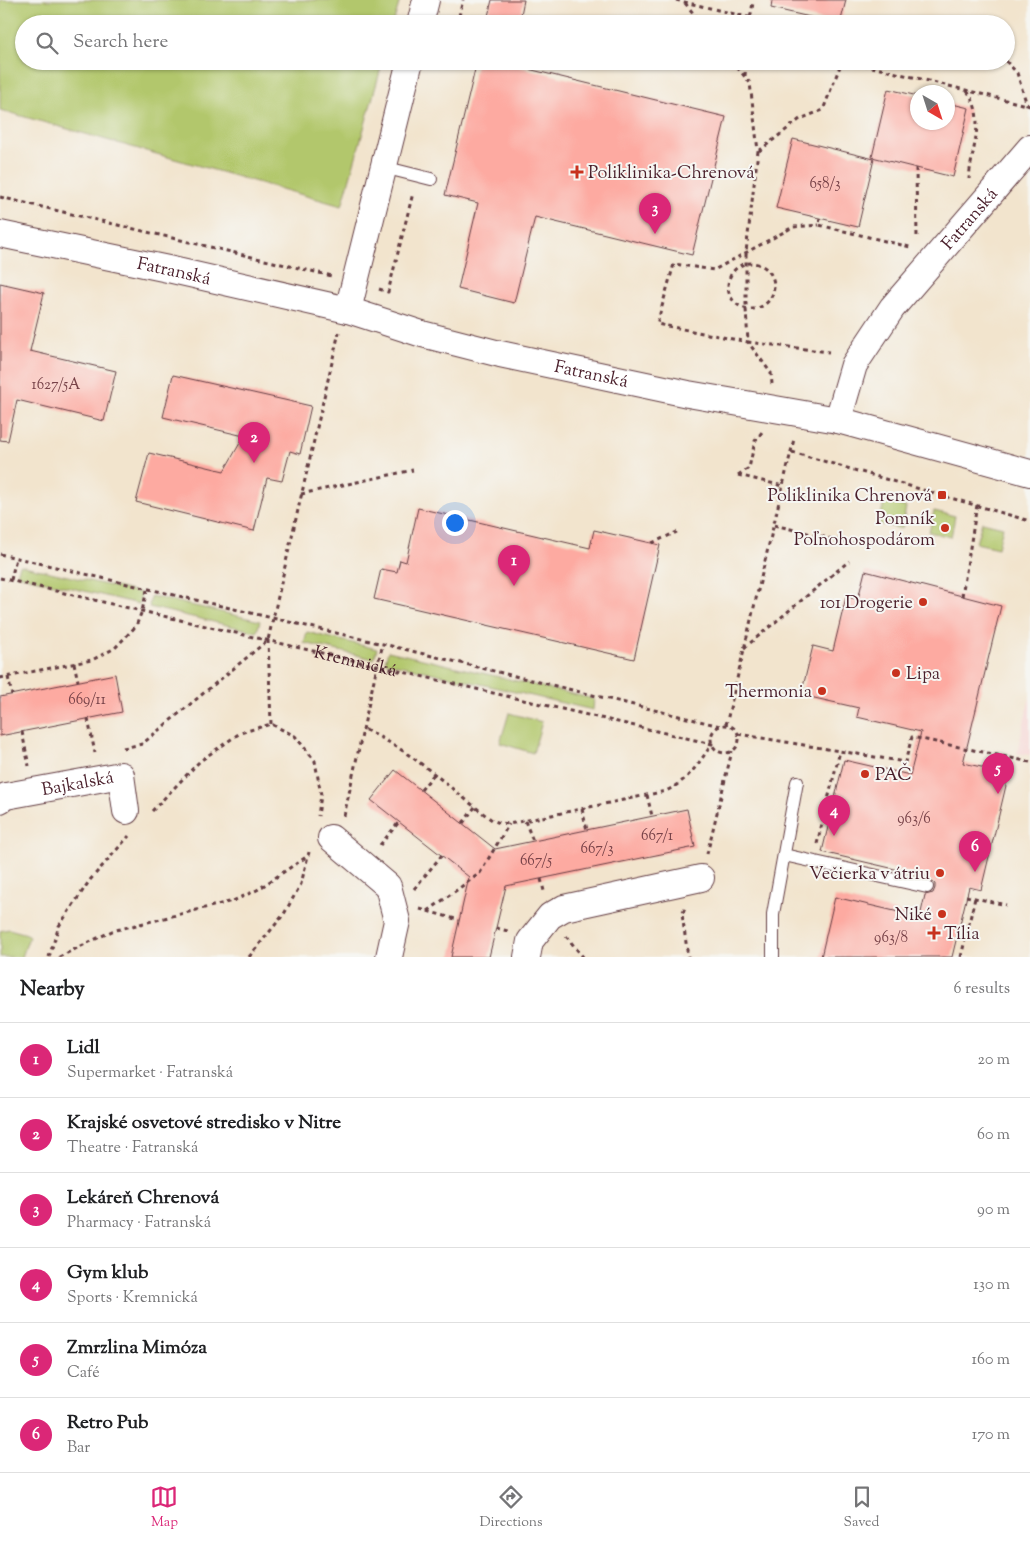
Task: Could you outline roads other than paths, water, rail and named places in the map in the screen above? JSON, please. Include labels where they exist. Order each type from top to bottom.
[{"type":"street","points":[[422,15],[426,0]]},
{"type":"street","points":[[344,317],[355,282],[408,70]]},
{"type":"street","name":"Fatranská","points":[[838,420],[854,365],[892,308],[1030,148]]},
{"type":"street","name":"Fatranská","points":[[0,234],[168,269],[344,317],[500,354],[688,394],[771,410],[838,420],[1030,472]]},
{"type":"street","name":"Bajkalská","points":[[0,800],[6,796],[121,775],[126,810]]},
{"type":"street","points":[[320,835],[399,884],[397,921],[389,957]]},
{"type":"street","points":[[527,957],[530,941],[550,916],[564,908],[701,878]]},
{"type":"lane","points":[[383,167],[431,179]]},
{"type":"lane","points":[[773,957],[772,914],[796,782]]},
{"type":"lane","points":[[784,855],[927,887]]},
{"type":"place","name":"Poliklinika-Chrenová","points":[[577,172]]},
{"type":"place","name":"Lekáreň Chrenová","points":[[655,234]]},
{"type":"place","name":"Krajské osvetové stredisko v Nitre","points":[[254,463]]},
{"type":"place","name":"Poliklinika Chrenová","points":[[942,495]]},
{"type":"place","name":"Pomník Poľnohospodárom","points":[[945,528]]},
{"type":"place","name":"Lidl","points":[[514,586]]},
{"type":"place","name":"101 Drogerie","points":[[923,602]]},
{"type":"place","name":"Lipa","points":[[896,673]]},
{"type":"place","name":"Thermonia","points":[[822,691]]},
{"type":"place","name":"PAČ","points":[[865,774]]},
{"type":"place","name":"Zmrzlina Mimóza","points":[[998,794]]},
{"type":"place","name":"Gym klub","points":[[834,836]]},
{"type":"place","name":"Retro Pub","points":[[975,872]]},
{"type":"place","name":"Večierka v átriu","points":[[940,873]]},
{"type":"place","name":"Niké","points":[[942,914]]},
{"type":"place","name":"Tília","points":[[934,933]]}]
